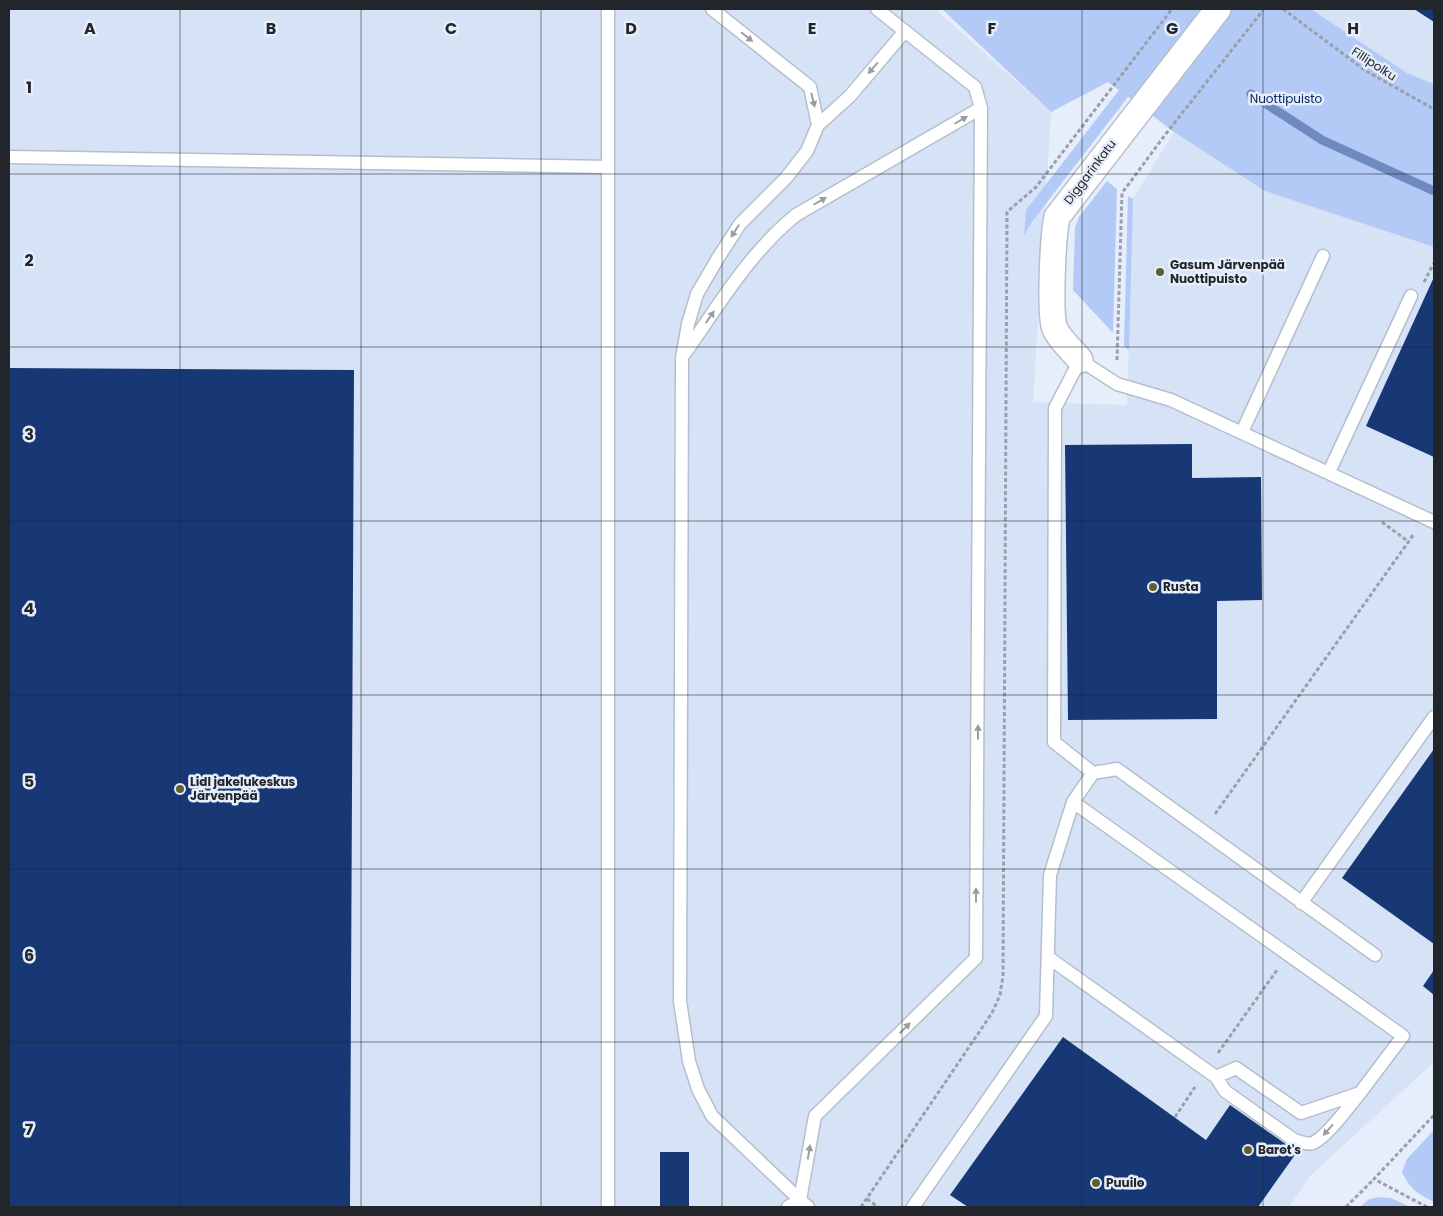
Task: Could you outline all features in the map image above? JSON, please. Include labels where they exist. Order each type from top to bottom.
[{"type":"street","name":"Diggarinkatu","points":[[1080,360],[1055,329],[1053,311],[1054,231],[1056,217],[1218,9]]},
{"type":"lane","points":[[608,9],[608,1207]]},
{"type":"lane","points":[[712,9],[810,88],[818,125]]},
{"type":"lane","points":[[804,1204],[815,1116],[976,958],[981,108],[975,86],[877,9]]},
{"type":"lane","points":[[804,1204],[712,1116],[698,1089],[689,1060],[684,1030],[680,1001],[682,358],[688,324],[697,294],[740,224],[786,178],[807,151],[818,125],[850,96],[905,31]]},
{"type":"lane","points":[[682,358],[739,276],[773,234],[796,215],[981,108]]},
{"type":"lane","points":[[9,158],[608,167]]},
{"type":"lane","points":[[1242,432],[1323,256]]},
{"type":"lane","points":[[1329,472],[1411,296]]},
{"type":"lane","points":[[1092,773],[1054,742],[1055,408],[1080,360],[1117,384],[1171,400],[1430,520]]},
{"type":"lane","points":[[1301,903],[1434,717]]},
{"type":"lane","points":[[914,1207],[1046,1016],[1050,876],[1073,802],[1092,773],[1117,769],[1375,955]]},
{"type":"lane","points":[[1049,958],[1211,1073],[1225,1090],[1294,1140],[1302,1143],[1312,1143],[1321,1137],[1360,1094],[1403,1036],[1073,802]]},
{"type":"lane","points":[[1211,1073],[1236,1068],[1301,1113],[1360,1094]]},
{"type":"lane","points":[[788,1207],[804,1204]]},
{"type":"path","points":[[1022,200],[1036,187],[1172,9]]},
{"type":"path","points":[[1117,384],[1122,193],[1264,9]]},
{"type":"path","name":"Fillipolku","points":[[1283,9],[1366,71],[1434,109]]},
{"type":"path","points":[[1202,832],[1430,520]]},
{"type":"path","points":[[1175,1117],[1211,1073],[1288,955]]},
{"type":"path","points":[[1346,1207],[1434,1115]]},
{"type":"path","points":[[1374,1179],[1427,1207]]},
{"type":"path","points":[[867,1199],[878,1207]]},
{"type":"shaded area","points":[[9,9],[935,9],[1051,112],[1033,402],[1127,405],[1133,199],[1174,132],[1265,191],[1434,247],[1434,1062],[1309,1177],[1289,1207],[9,1207]]},
{"type":"shaded area","points":[[1311,9],[1434,9],[1434,84],[1407,73]]},
{"type":"green space","name":"Nuottipuisto","points":[[942,9],[1311,9],[1407,73],[1434,84],[1434,247],[1265,191],[1174,132],[1128,97],[1031,223],[1024,236],[1026,210],[1119,90],[1108,82],[1051,112]]},
{"type":"green space","points":[[1107,181],[1117,189],[1113,333],[1073,290],[1075,228],[1079,217]]},
{"type":"green space","points":[[1128,196],[1133,199],[1129,350],[1124,346]]},
{"type":"green space","points":[[1434,1130],[1434,1202],[1415,1190],[1408,1183],[1402,1172],[1407,1159]]},
{"type":"green space","points":[[1377,1197],[1391,1198],[1410,1207],[1360,1207],[1368,1200]]},
{"type":"building","points":[[1414,9],[1434,9],[1434,22]]},
{"type":"building","points":[[1434,277],[1434,457],[1366,426]]},
{"type":"building","name":"Lidl jakelukeskus Järvenpää","points":[[9,368],[354,370],[350,1207],[9,1207]]},
{"type":"building","points":[[1192,444],[1192,478],[1261,477],[1262,600],[1217,601],[1217,719],[1068,720],[1065,445]]},
{"type":"building","points":[[1434,749],[1434,944],[1342,878]]},
{"type":"building","points":[[1434,970],[1434,995],[1423,986]]},
{"type":"building","points":[[1063,1037],[1206,1140],[1230,1105],[1297,1152],[1258,1207],[968,1207],[950,1195]]},
{"type":"building","points":[[660,1152],[689,1152],[689,1207],[660,1207]]},
{"type":"waterway","points":[[1251,94],[1322,140],[1434,191]]},
{"type":"place","name":"Gasum Järvenpää Nuottipuisto","points":[[1160,272]]},
{"type":"place","name":"Rusta","points":[[1153,587]]},
{"type":"place","name":"Lidl jakelukeskus Järvenpää","points":[[180,789]]},
{"type":"place","name":"Barot's","points":[[1248,1150]]},
{"type":"place","name":"Puuilo","points":[[1096,1183]]}]
